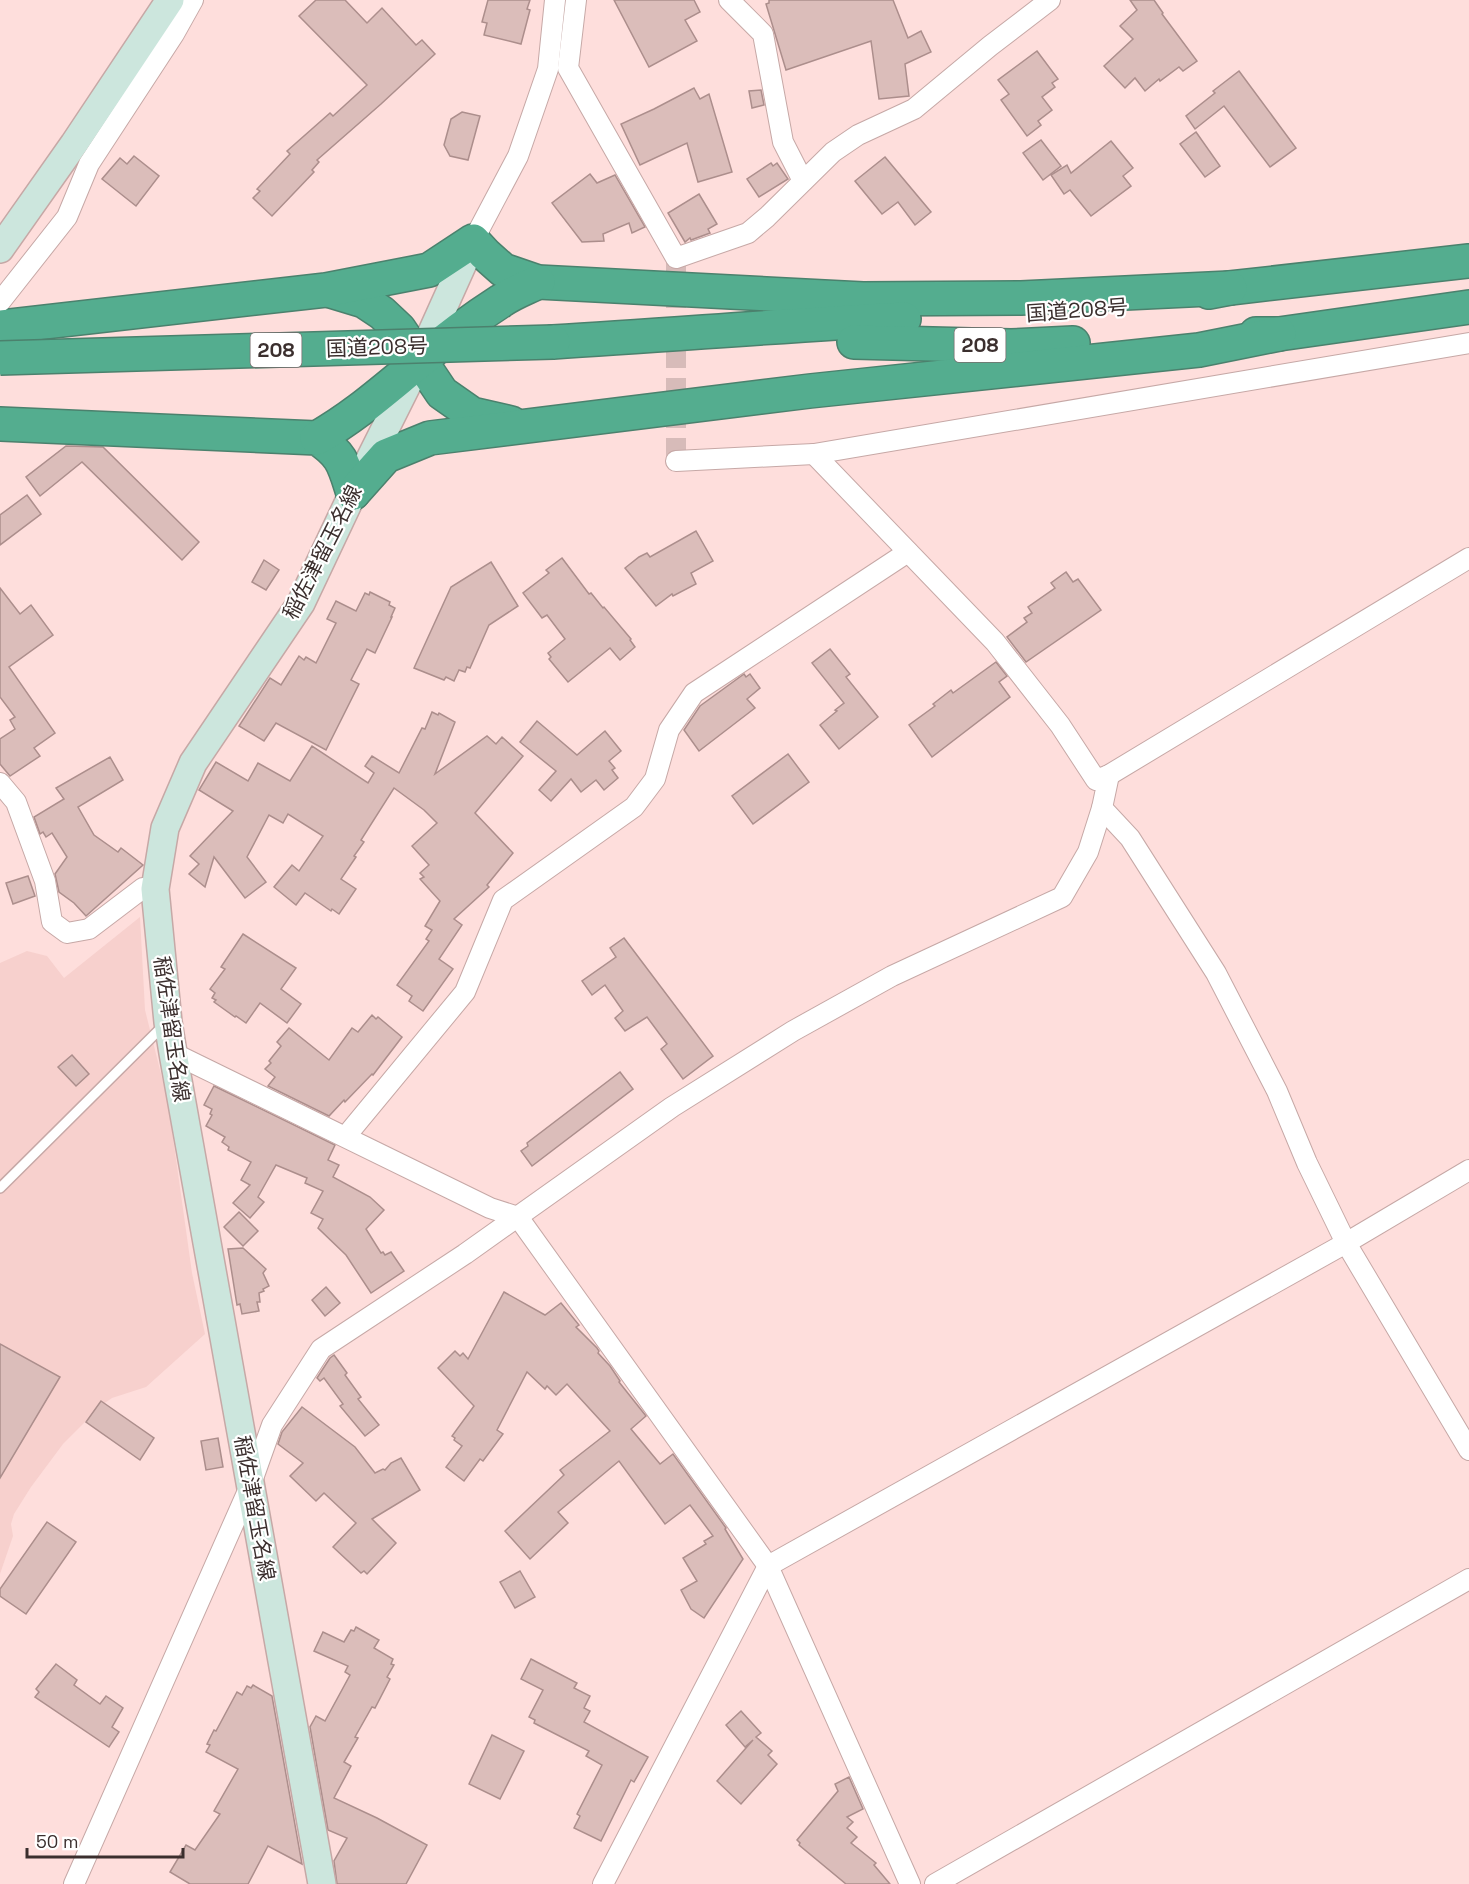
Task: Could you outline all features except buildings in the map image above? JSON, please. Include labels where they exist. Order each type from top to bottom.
[{"type":"highway","points":[[0,327],[326,290],[429,270],[473,242],[503,270],[538,282],[863,299],[1021,298],[1230,288]]},
{"type":"highway","name":"国道208号","points":[[0,358],[553,342],[682,335],[808,324],[1154,305],[1230,288],[1469,261]]},
{"type":"highway","points":[[302,438],[352,417],[383,394],[419,362],[502,300],[538,282]]},
{"type":"highway","points":[[326,290],[364,301],[382,313],[399,329],[419,362],[442,393],[472,414],[526,427]]},
{"type":"highway","name":"国道208号","points":[[682,335],[1011,346],[1196,335],[1279,334],[1469,307]]},
{"type":"highway","points":[[352,493],[386,456],[430,438],[810,391],[1199,350],[1279,334]]},
{"type":"highway","points":[[0,424],[302,438],[332,448],[344,464],[352,493]]},
{"type":"main road","points":[[0,249],[74,144],[170,0]]},
{"type":"main road","name":"稲佐津留玉名線","points":[[322,1884],[173,1053],[155,890],[165,828],[193,763],[301,603],[352,493],[419,362],[473,242]]},
{"type":"street","points":[[0,302],[67,217],[89,164],[174,34],[193,0]]},
{"type":"street","points":[[473,242],[518,156],[548,69],[555,0]]},
{"type":"street","points":[[576,0],[568,68],[676,258],[748,233],[833,152],[858,135],[914,109],[1050,0]]},
{"type":"street","points":[[729,0],[763,34],[783,142],[803,181]]},
{"type":"street","points":[[676,461],[814,454],[1469,343]]},
{"type":"street","points":[[814,454],[995,642],[1060,725],[1096,780],[1109,775],[1469,558]]},
{"type":"street","points":[[346,1136],[465,992],[503,900],[634,807],[655,779],[669,730],[694,693],[908,552]]},
{"type":"street","points":[[74,1884],[251,1484],[272,1425],[321,1349],[518,1217],[672,1107],[793,1031],[892,976],[1062,897],[1088,852],[1102,808],[1109,775]]},
{"type":"street","points":[[0,783],[16,802],[45,881],[52,922],[67,933],[89,929],[143,888],[155,890]]},
{"type":"street","points":[[1102,808],[1130,838],[1216,973],[1277,1091],[1307,1163],[1346,1243],[1469,1450]]},
{"type":"street","points":[[173,1053],[490,1208],[518,1217],[768,1566],[910,1884]]},
{"type":"street","points":[[603,1884],[768,1566],[1346,1243],[1469,1170]]},
{"type":"street","points":[[935,1884],[1469,1579]]},
{"type":"lane","points":[[0,1188],[168,1022]]},
{"type":"shaded area","points":[[140,917],[145,1010],[168,1102],[192,1273],[205,1334],[146,1387],[112,1398],[103,1404],[63,1444],[14,1514],[11,1524],[13,1536],[0,1574],[0,963],[27,951],[47,956],[64,978]]},
{"type":"tunnel","points":[[676,258],[676,461]]}]
